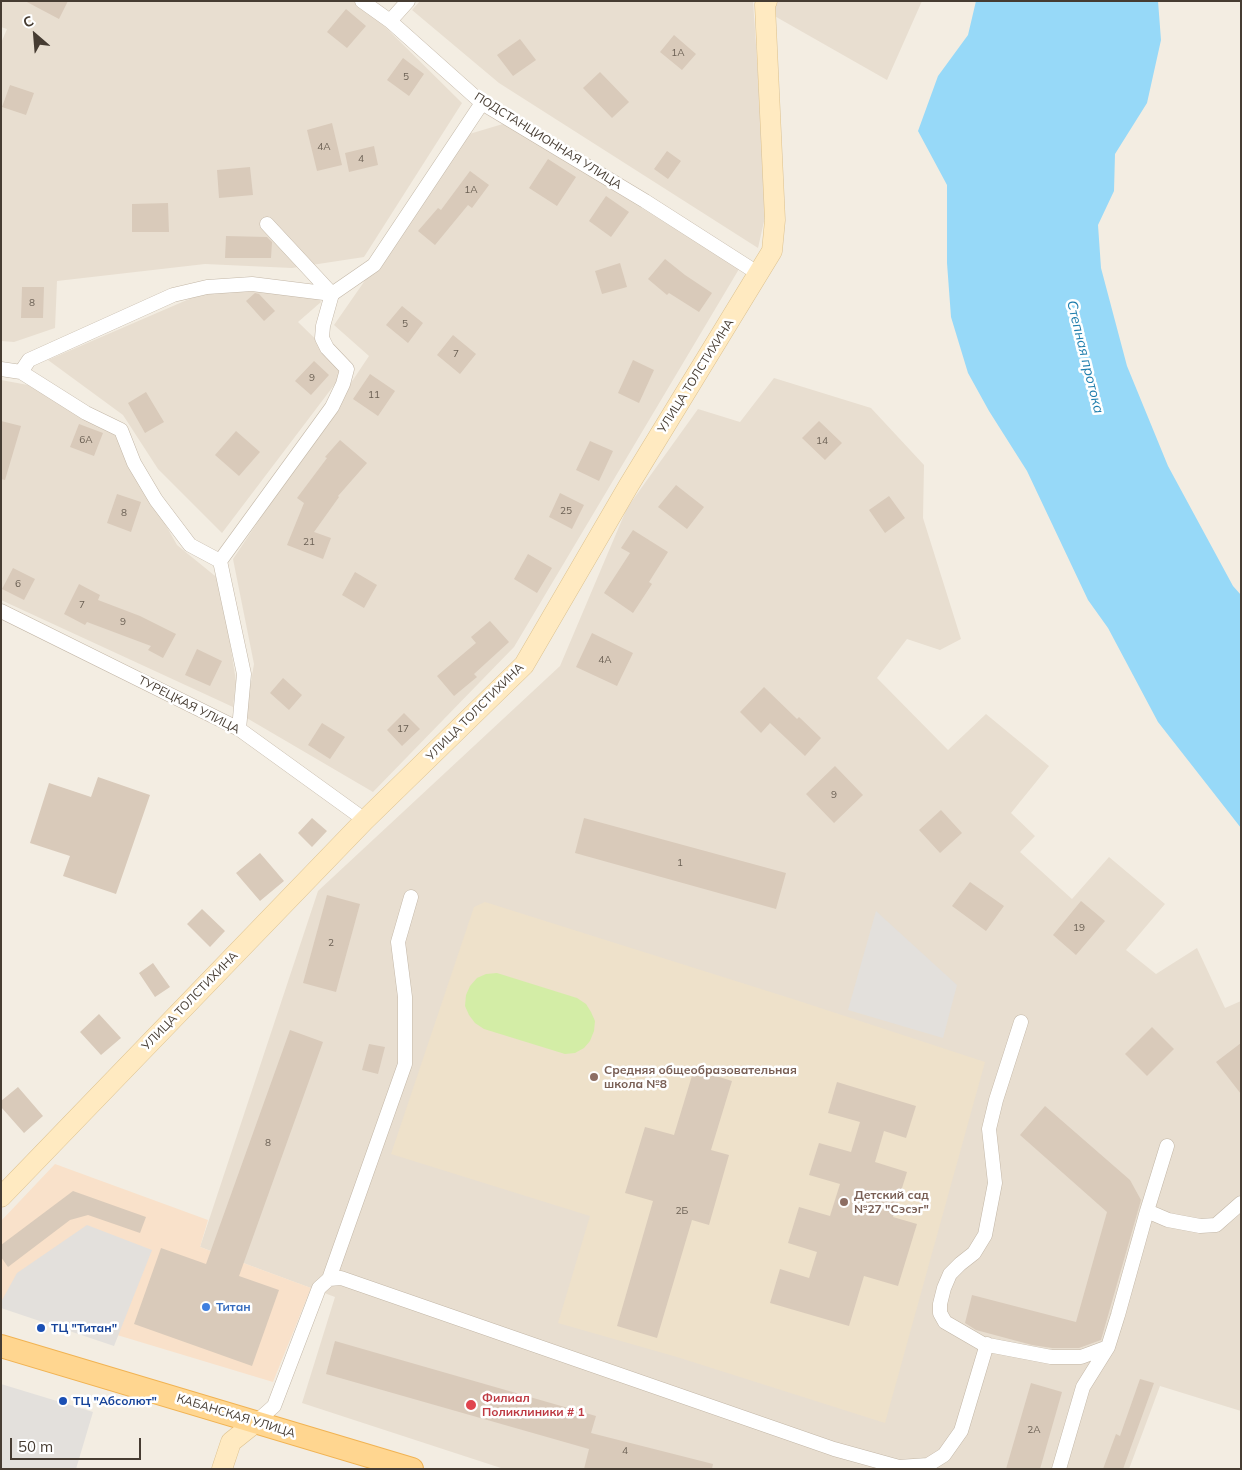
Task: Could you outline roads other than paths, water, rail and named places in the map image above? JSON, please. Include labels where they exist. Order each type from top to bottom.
[{"type":"main road","name":"КАБАНСКАЯ УЛИЦА","points":[[1,1346],[412,1469]]},
{"type":"street","name":"ПОДСТАНЦИОННАЯ УЛИЦА","points":[[362,1],[390,21],[482,103],[645,201],[758,274]]},
{"type":"street","points":[[390,21],[408,1]]},
{"type":"street","name":"УЛИЦА ТОЛСТИХИНА","points":[[1,1197],[365,820],[524,665],[629,485],[772,251],[775,220],[765,2]]},
{"type":"street","points":[[239,729],[244,674],[220,561],[332,407],[343,384],[347,369],[326,348],[322,338],[323,326],[332,294],[374,265],[482,103]]},
{"type":"street","points":[[267,224],[332,294]]},
{"type":"street","points":[[21,372],[29,360],[172,295],[207,287],[252,284],[332,294]]},
{"type":"street","points":[[1,368],[21,372],[86,413],[121,430],[134,463],[161,507],[190,545],[220,561]]},
{"type":"street","name":"ТУРЕЦКАЯ УЛИЦА","points":[[1,612],[239,729],[365,820]]},
{"type":"street","points":[[222,1469],[231,1442],[274,1406],[319,1288],[329,1279],[405,1064],[405,997],[398,942],[412,897]]},
{"type":"street","points":[[1022,1022],[996,1100],[989,1130],[995,1183],[985,1235],[974,1253],[950,1274],[944,1288],[940,1313],[946,1322],[987,1344],[1051,1357],[1081,1357],[1108,1347]]},
{"type":"street","points":[[1059,1469],[1083,1387],[1108,1347],[1147,1211],[1168,1146]]},
{"type":"street","points":[[1147,1211],[1168,1220],[1200,1226],[1216,1225],[1241,1203]]},
{"type":"street","points":[[329,1279],[340,1278],[834,1448],[899,1467],[928,1465],[944,1455],[950,1447],[961,1431],[987,1344]]},
{"type":"water","name":"Степная протока","points":[[976,1],[1158,1],[1161,40],[1147,103],[1115,154],[1114,191],[1098,225],[1101,268],[1127,366],[1168,466],[1233,586],[1241,595],[1241,828],[1158,722],[1108,628],[1088,600],[1027,471],[989,411],[968,373],[951,317],[947,263],[947,185],[918,131],[938,76],[968,35]]},
{"type":"place","name":"Средняя общеобразовательная школа №8","points":[[594,1077]]},
{"type":"place","name":"Детский сад №27 \"Сэсэг\"","points":[[844,1202]]},
{"type":"place","name":"Титан","points":[[206,1307]]},
{"type":"place","name":"ТЦ \"Титан\"","points":[[41,1328]]},
{"type":"place","name":"ТЦ \"Абсолют\"","points":[[63,1401]]},
{"type":"place","name":"Филиал Поликлиники # 1","points":[[471,1405]]}]
